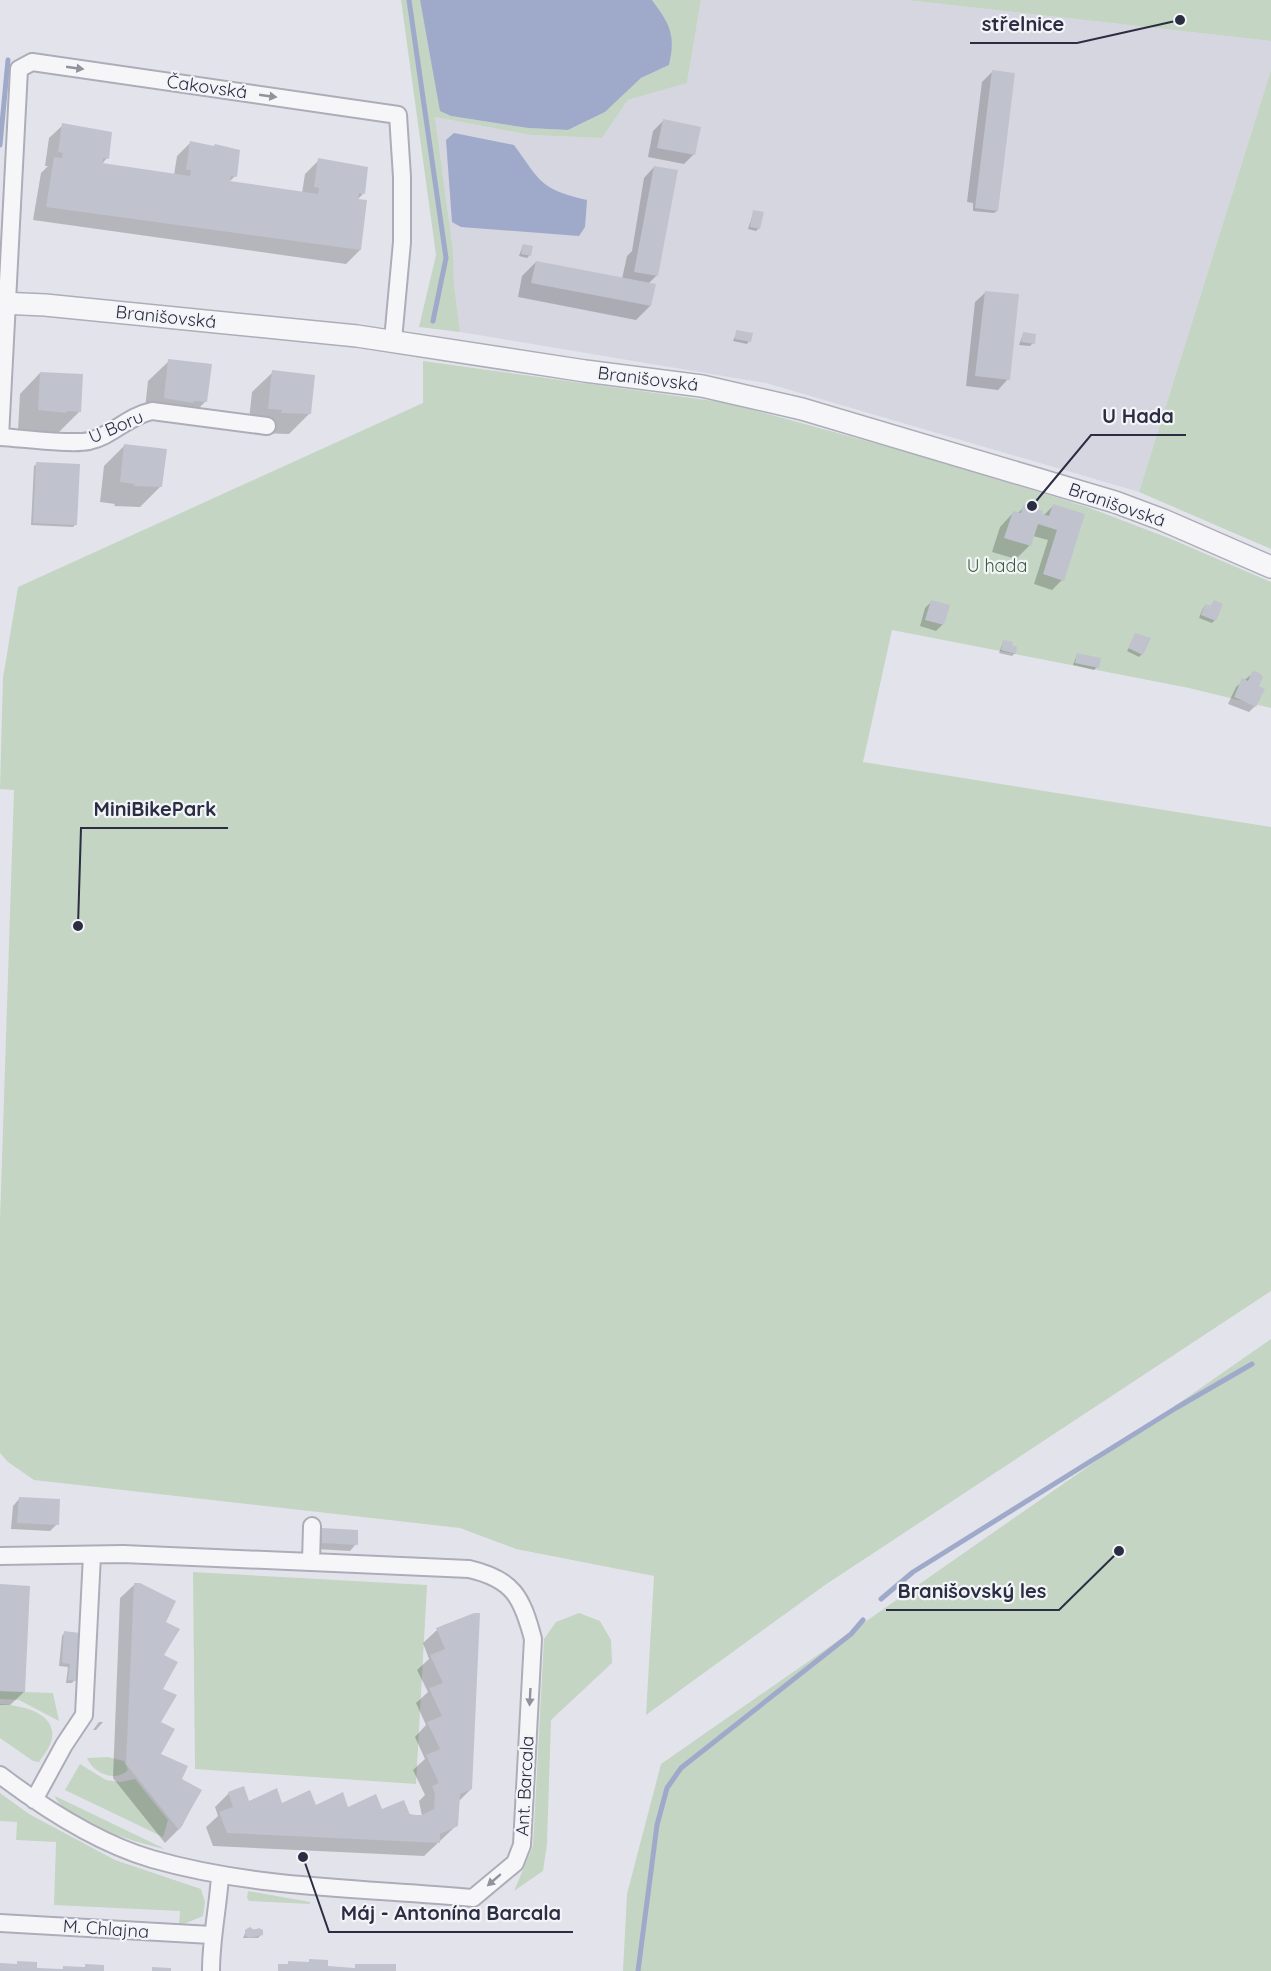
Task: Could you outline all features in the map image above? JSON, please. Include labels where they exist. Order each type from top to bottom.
[{"type":"street","name":"Čakovská","points":[[4,304],[19,69],[32,62],[398,115],[402,166],[402,242],[393,340]]},
{"type":"street","name":"Branišovská","points":[[4,304],[45,305],[393,340],[585,371],[702,386],[758,398],[1115,502],[1163,519],[1271,567]]},
{"type":"street","points":[[0,437],[4,304]]},
{"type":"street","name":"U Boru","points":[[0,437],[87,442],[106,434],[136,415],[152,411],[267,426]]},
{"type":"street","points":[[311,1562],[312,1527]]},
{"type":"street","points":[[34,1800],[64,1745],[84,1715],[92,1555]]},
{"type":"street","name":"Ant. Barcala","points":[[0,1556],[92,1555],[469,1569],[488,1573],[510,1586],[525,1607],[533,1639],[522,1845],[515,1863],[473,1898],[220,1876],[149,1858],[89,1832],[34,1800],[0,1775]]},
{"type":"street","points":[[211,1971],[211,1935],[218,1910],[220,1876]]},
{"type":"street","name":"M. Chlajna","points":[[0,1923],[211,1935]]},
{"type":"shaded area","points":[[701,0],[906,0],[1271,41],[1271,70],[1139,492],[766,383],[460,332],[454,284],[453,250],[435,117],[530,135],[602,138],[628,100],[687,83]]},
{"type":"green space","points":[[401,0],[420,0],[441,111],[451,116],[528,128],[568,130],[605,112],[641,78],[669,65],[670,30],[652,0],[701,0],[687,83],[628,100],[602,138],[530,135],[435,117],[453,250],[454,284],[460,332],[419,327],[436,255]]},
{"type":"green space","points":[[906,0],[1271,0],[1271,41]]},
{"type":"green space","points":[[1271,70],[1271,549],[1139,492]]},
{"type":"green space","name":"U hada","points":[[423,361],[728,403],[943,462],[1090,508],[1171,539],[1271,582],[1271,708],[1189,688],[892,630],[863,762],[1271,827],[1271,1291],[825,1585],[646,1715],[654,1576],[516,1549],[460,1528],[34,1480],[8,1462],[0,1453],[0,1221],[14,790],[0,789],[3,678],[18,587],[423,403]]},
{"type":"green space","points":[[1271,1339],[1271,1971],[623,1971],[627,1894],[661,1764]]},
{"type":"green space","points":[[193,1572],[427,1585],[416,1784],[195,1769]]},
{"type":"green space","points":[[579,1613],[600,1621],[611,1640],[612,1663],[551,1720],[547,1844],[543,1871],[514,1891],[533,1846],[544,1639],[556,1622]]},
{"type":"green space","points":[[0,1691],[53,1693],[59,1721],[19,1700],[0,1699]]},
{"type":"green space","points":[[0,1704],[31,1710],[45,1718],[50,1724],[52,1740],[39,1762],[33,1761],[0,1738]]},
{"type":"green space","points":[[108,1757],[124,1761],[128,1770],[123,1774],[111,1776],[99,1772],[87,1758]]},
{"type":"green space","points":[[80,1764],[106,1780],[120,1782],[135,1779],[168,1820],[163,1837],[65,1790]]},
{"type":"green space","points":[[0,1793],[29,1814],[115,1860],[201,1889],[205,1902],[203,1916],[179,1926],[180,1911],[54,1905],[56,1842],[16,1840],[17,1822],[0,1821]]},
{"type":"green space","points":[[55,1796],[165,1849],[122,1837],[86,1822],[61,1805]]},
{"type":"green space","points":[[248,1891],[310,1902],[310,1904],[249,1901]]},
{"type":"water","points":[[420,0],[652,0],[670,30],[672,46],[669,65],[641,78],[605,112],[568,130],[528,128],[451,116],[440,111]]},
{"type":"water","points":[[454,133],[514,145],[530,168],[550,188],[587,200],[585,227],[579,236],[461,227],[452,222],[446,140]]},
{"type":"building","points":[[992,70],[1015,73],[998,211],[975,208]]},
{"type":"building","points":[[663,119],[701,127],[695,155],[657,148]]},
{"type":"building","points":[[62,123],[112,132],[109,159],[103,158],[102,163],[190,176],[191,170],[186,170],[190,141],[240,150],[237,177],[231,176],[230,181],[318,194],[319,188],[314,187],[318,158],[368,167],[365,194],[359,193],[358,199],[367,200],[361,250],[46,207],[54,157],[62,158],[63,153],[58,152]]},
{"type":"building","points":[[654,166],[678,170],[658,276],[634,272]]},
{"type":"building","points":[[753,210],[764,212],[760,229],[750,227]]},
{"type":"building","points":[[523,244],[533,246],[531,256],[521,254]]},
{"type":"building","points":[[536,261],[656,284],[651,306],[531,283]]},
{"type":"building","points":[[985,291],[1019,294],[1010,380],[975,376]]},
{"type":"building","points":[[736,330],[753,333],[751,342],[735,339]]},
{"type":"building","points":[[1023,332],[1036,334],[1035,344],[1021,342]]},
{"type":"building","points":[[168,359],[212,364],[207,402],[194,401],[193,403],[164,398]]},
{"type":"building","points":[[272,370],[315,375],[311,414],[281,413],[282,410],[268,409]]},
{"type":"building","points":[[40,372],[83,374],[81,412],[38,410]]},
{"type":"building","points":[[124,444],[167,449],[162,487],[134,486],[134,484],[120,482]]},
{"type":"building","points":[[36,462],[80,464],[77,525],[33,523]]},
{"type":"building","points":[[1053,504],[1085,514],[1064,581],[1043,574],[1057,530],[1038,524],[1031,546],[1004,538],[1013,511],[1021,513],[1023,505],[1043,511],[1042,514],[1049,516]]},
{"type":"building","points":[[931,600],[950,605],[944,625],[925,620]]},
{"type":"building","points":[[1214,600],[1223,604],[1216,621],[1201,615],[1205,604],[1211,606]]},
{"type":"building","points":[[1135,633],[1151,638],[1143,655],[1128,648]]},
{"type":"building","points":[[1003,640],[1013,642],[1012,645],[1017,647],[1016,654],[1001,650]]},
{"type":"building","points":[[1077,653],[1101,658],[1099,668],[1075,663]]},
{"type":"building","points":[[1255,671],[1263,677],[1259,686],[1265,689],[1256,707],[1234,697],[1242,678],[1248,681],[1252,672]]},
{"type":"building","points":[[19,1497],[60,1499],[59,1525],[17,1523]]},
{"type":"building","points":[[322,1528],[358,1530],[358,1545],[322,1543]]},
{"type":"building","points":[[134,1583],[140,1583],[176,1601],[166,1622],[180,1629],[164,1655],[178,1662],[163,1689],[177,1695],[161,1722],[175,1729],[161,1754],[188,1766],[182,1779],[202,1790],[179,1830],[126,1764]]},
{"type":"building","points":[[0,1584],[30,1586],[25,1692],[0,1691]]},
{"type":"building","points":[[474,1613],[480,1613],[472,1789],[460,1794],[458,1826],[440,1834],[440,1843],[227,1833],[219,1812],[233,1807],[228,1792],[244,1786],[249,1801],[277,1788],[282,1803],[310,1790],[316,1805],[343,1792],[348,1807],[376,1794],[382,1809],[404,1800],[410,1815],[422,1815],[434,1809],[435,1794],[432,1786],[439,1783],[426,1755],[440,1749],[427,1722],[442,1716],[429,1688],[443,1683],[430,1655],[445,1649],[436,1628]]},
{"type":"building","points":[[64,1631],[80,1633],[76,1681],[68,1680],[70,1664],[62,1663]]},
{"type":"building","points":[[250,1927],[254,1930],[259,1928],[263,1930],[263,1935],[249,1938],[245,1935],[245,1930]]},
{"type":"building","points":[[309,1959],[328,1960],[328,1966],[355,1968],[355,1964],[396,1964],[396,1971],[278,1971],[278,1964],[288,1964],[288,1961],[309,1962]]},
{"type":"building","points":[[17,1961],[37,1962],[37,1968],[63,1969],[63,1966],[104,1965],[104,1971],[0,1971],[0,1963],[17,1964]]},
{"type":"building","points":[[152,1967],[171,1968],[171,1971],[152,1971]]},
{"type":"waterway","points":[[409,0],[446,258],[433,321]]},
{"type":"waterway","points":[[0,145],[8,60]]},
{"type":"waterway","points":[[881,1599],[913,1572],[1176,1408],[1252,1364]]},
{"type":"waterway","points":[[638,1971],[657,1825],[667,1788],[681,1768],[851,1634],[863,1620]]},
{"type":"place","name":"střelnice","points":[[1180,20]]},
{"type":"place","name":"U Hada","points":[[1032,506]]},
{"type":"place","name":"MiniBikePark","points":[[78,926]]},
{"type":"place","name":"Branišovský les","points":[[1119,1551]]},
{"type":"place","name":"Máj - Antonína Barcala","points":[[303,1857]]}]
